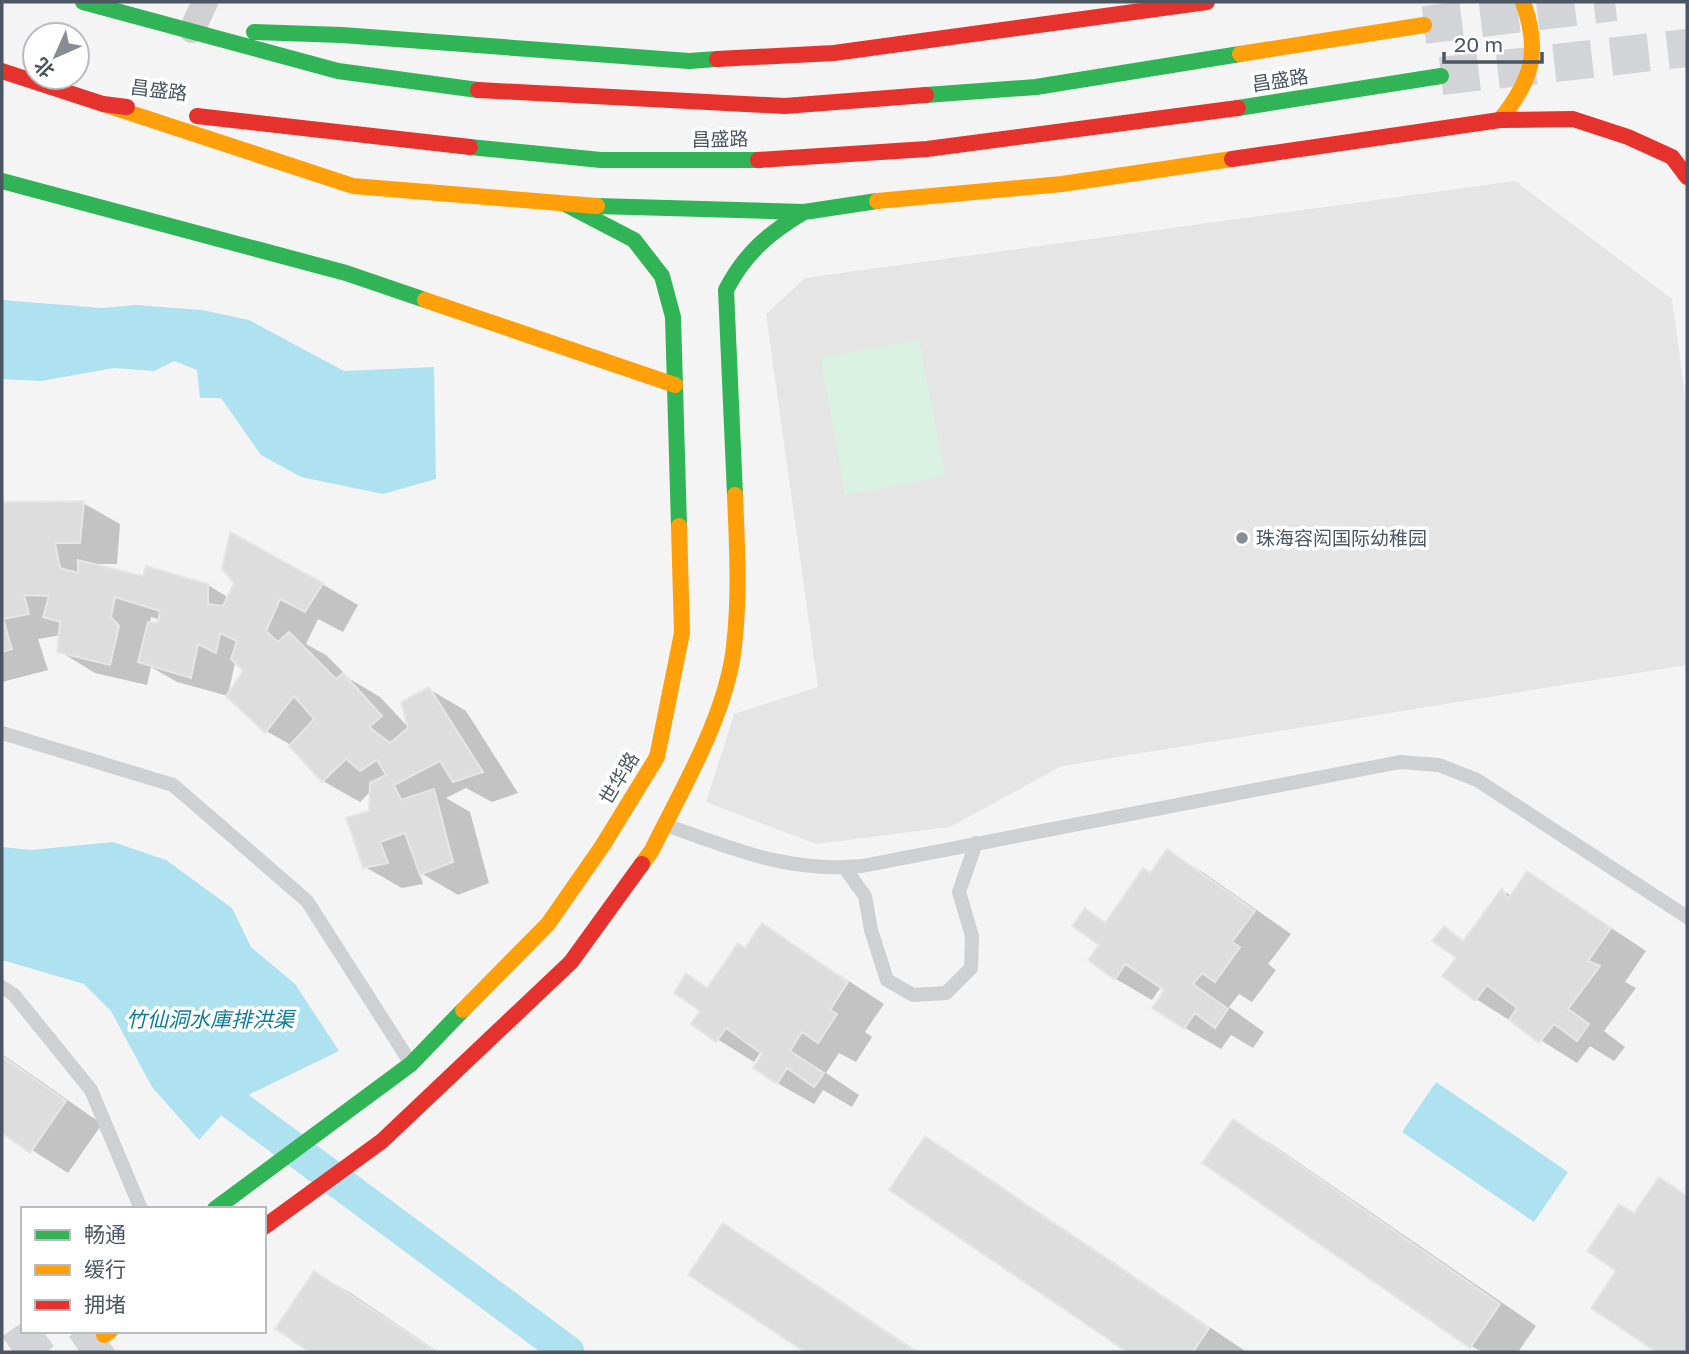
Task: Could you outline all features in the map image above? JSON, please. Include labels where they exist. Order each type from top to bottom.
[{"type":"main road","name":"昌盛路","points":[[83,2],[338,71],[484,91],[785,106],[1036,87],[1424,25]]},
{"type":"main road","points":[[192,30],[342,35],[689,61],[834,53],[1108,18],[1207,2]]},
{"type":"main road","points":[[1500,120],[1519,98],[1536,45],[1533,26],[1523,2]]},
{"type":"main road","name":"昌盛路","points":[[2,71],[103,104],[337,135],[615,161],[796,159],[976,145],[1217,112],[1441,76]]},
{"type":"main road","points":[[103,104],[353,186],[567,205],[804,212],[839,205],[1062,184],[1500,120],[1573,119],[1628,137],[1672,157],[1687,177]]},
{"type":"main road","points":[[2,181],[346,273],[675,385]]},
{"type":"main road","name":"世华路","points":[[218,1207],[411,1063],[548,924],[603,845],[657,757],[682,633],[673,317],[662,276],[634,240],[567,205]]},
{"type":"main road","points":[[270,1223],[382,1140],[571,962],[652,850],[711,731],[734,648],[738,560],[726,290],[742,259],[767,235],[804,212]]},
{"type":"street","points":[[192,30],[205,2]]},
{"type":"lane","points":[[2,733],[173,785],[307,901],[411,1063]]},
{"type":"lane","points":[[665,825],[782,864],[826,869],[1400,762],[1439,765],[1477,780],[1687,917]]},
{"type":"lane","points":[[844,867],[865,896],[871,930],[887,980],[913,995],[946,993],[971,968],[972,936],[959,892],[976,843]]},
{"type":"lane","points":[[2,987],[14,995],[91,1090],[140,1207]]},
{"type":"shaded area","name":"珠海容闳国际幼稚园","points":[[1515,181],[1672,299],[1687,411],[1687,665],[1062,766],[950,827],[816,844],[706,802],[734,714],[818,687],[766,314],[805,278]]},
{"type":"green space","points":[[919,340],[945,476],[845,495],[821,358]]},
{"type":"water","points":[[2,300],[102,308],[136,305],[202,310],[249,320],[344,371],[434,367],[436,479],[383,494],[301,477],[261,455],[221,398],[200,398],[197,370],[174,361],[154,371],[114,368],[41,381],[2,379]]},
{"type":"water","name":"竹仙洞水庫排洪渠","points":[[113,842],[166,860],[232,908],[251,947],[295,984],[339,1051],[232,1103],[199,1140],[152,1087],[111,1011],[84,984],[2,960],[2,847],[31,850]]},
{"type":"water","points":[[1436,1082],[1568,1172],[1534,1222],[1402,1132]]},
{"type":"building","points":[[84,501],[80,543],[55,543],[60,568],[78,573],[78,560],[143,576],[146,566],[208,584],[208,604],[223,606],[234,583],[222,569],[230,532],[323,583],[305,612],[280,599],[266,631],[278,642],[289,632],[336,679],[343,673],[382,716],[369,727],[390,743],[408,728],[401,702],[429,687],[483,772],[453,782],[440,761],[394,785],[401,800],[434,789],[453,862],[420,875],[405,833],[380,842],[388,863],[363,868],[346,818],[369,811],[370,783],[386,775],[377,760],[360,771],[346,759],[322,782],[289,746],[314,719],[294,696],[265,733],[226,696],[243,671],[231,659],[237,641],[220,633],[216,653],[198,644],[191,678],[138,662],[148,622],[158,623],[160,611],[115,597],[111,617],[119,626],[110,665],[57,652],[60,622],[43,617],[49,596],[24,595],[29,614],[3,619],[12,649],[2,652],[2,502]]},
{"type":"building","points":[[1167,849],[1255,911],[1232,942],[1240,947],[1215,982],[1202,973],[1193,984],[1228,1009],[1215,1028],[1195,1013],[1184,1029],[1152,1008],[1164,990],[1125,964],[1115,980],[1088,960],[1099,945],[1072,926],[1085,908],[1105,923],[1143,868],[1150,873]]},
{"type":"building","points":[[1527,871],[1611,928],[1588,961],[1600,966],[1568,1009],[1589,1024],[1577,1041],[1554,1024],[1539,1043],[1509,1020],[1517,1008],[1487,985],[1475,1001],[1442,976],[1456,958],[1432,941],[1444,926],[1463,941],[1502,888],[1508,899]]},
{"type":"building","points":[[762,923],[848,982],[830,1010],[837,1014],[818,1043],[802,1032],[790,1051],[824,1073],[814,1087],[787,1068],[777,1084],[753,1068],[762,1054],[726,1028],[716,1042],[691,1024],[700,1011],[674,993],[686,973],[707,988],[738,943],[745,948]]},
{"type":"building","points":[[2,1056],[66,1101],[30,1153],[2,1133]]},
{"type":"building","points":[[1233,1119],[1500,1304],[1470,1348],[1202,1163]]},
{"type":"building","points":[[925,1136],[1209,1328],[1193,1352],[1127,1352],[889,1190]]},
{"type":"building","points":[[1659,1177],[1687,1196],[1686,1352],[1656,1352],[1591,1308],[1616,1271],[1587,1251],[1619,1204],[1634,1213]]},
{"type":"building","points":[[723,1223],[916,1352],[805,1352],[688,1275]]},
{"type":"building","points":[[314,1271],[436,1352],[310,1352],[275,1329]]},
{"type":"waterway","name":"竹仙洞水庫排洪渠","points":[[232,1103],[568,1352]]},
{"type":"tunnel","points":[[1424,25],[1615,2]]},
{"type":"tunnel","points":[[1441,76],[1687,48]]},
{"type":"tunnel","points":[[13,1352],[40,1333]]},
{"type":"tunnel","points":[[80,1352],[104,1335]]},
{"type":"traffic: fast","points":[[83,2],[338,71],[478,90]]},
{"type":"traffic: fast","points":[[254,32],[342,35],[689,61],[717,59]]},
{"type":"traffic: fast","points":[[926,95],[1036,87],[1240,54]]},
{"type":"traffic: fast","points":[[1238,108],[1441,76]]},
{"type":"traffic: fast","points":[[470,147],[601,160],[758,160]]},
{"type":"traffic: fast","points":[[2,181],[346,273],[425,300]]},
{"type":"traffic: fast","points":[[597,206],[804,212],[877,201]]},
{"type":"traffic: fast","points":[[567,205],[634,240],[662,276],[673,317],[679,526]]},
{"type":"traffic: fast","points":[[735,495],[726,290],[741,265],[759,245],[804,212]]},
{"type":"traffic: fast","points":[[218,1207],[411,1064],[463,1010]]},
{"type":"traffic: slow","points":[[1500,120],[1520,92],[1530,65],[1532,36],[1523,2]]},
{"type":"traffic: slow","points":[[1240,54],[1424,25]]},
{"type":"traffic: slow","points":[[103,104],[353,186],[597,206]]},
{"type":"traffic: slow","points":[[877,201],[1062,184],[1232,159]]},
{"type":"traffic: slow","points":[[425,300],[675,385]]},
{"type":"traffic: slow","points":[[642,864],[652,850],[702,751],[730,672],[737,608],[735,495]]},
{"type":"traffic: slow","points":[[463,1010],[548,924],[603,845],[657,757],[682,633],[679,526]]},
{"type":"traffic: jam","points":[[717,59],[834,53],[1207,2]]},
{"type":"traffic: jam","points":[[2,71],[103,104],[127,107]]},
{"type":"traffic: jam","points":[[478,90],[785,106],[926,95]]},
{"type":"traffic: jam","points":[[758,160],[927,149],[1238,108]]},
{"type":"traffic: jam","points":[[197,116],[470,147]]},
{"type":"traffic: jam","points":[[1232,159],[1500,120],[1573,119],[1628,137],[1672,157],[1687,177]]},
{"type":"traffic: jam","points":[[266,1226],[382,1141],[571,962],[642,864]]},
{"type":"place","name":"珠海容闳国际幼稚园","points":[[1242,538]]}]
